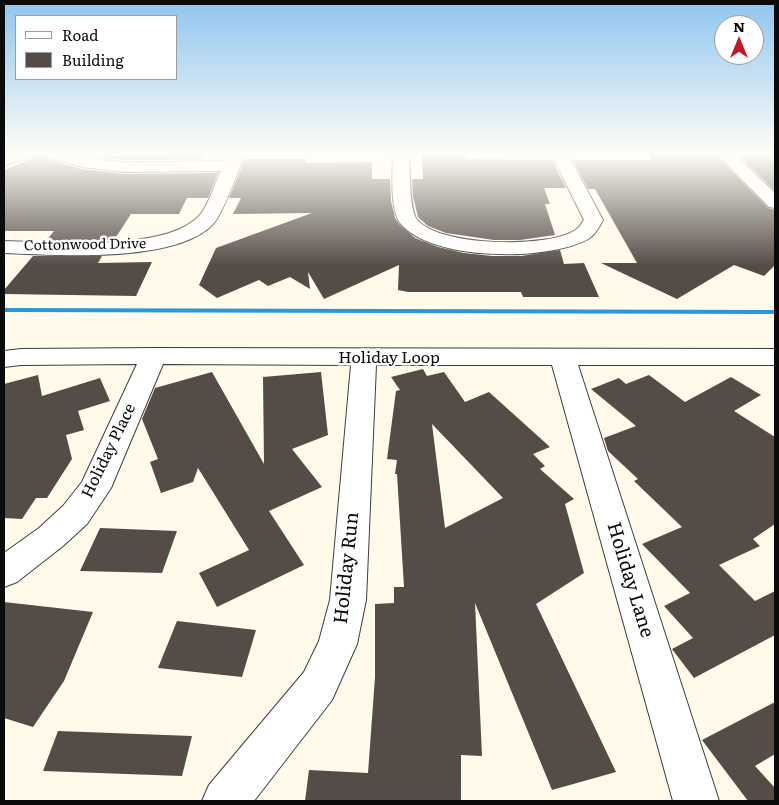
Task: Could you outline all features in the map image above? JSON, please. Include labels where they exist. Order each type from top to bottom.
[{"type":"street","name":"Cottonwood Drive","points":[[4,247],[115,248],[149,245],[196,230],[207,219],[220,191]]},
{"type":"street","points":[[404,191],[405,213],[413,227],[424,235],[438,241],[458,244],[517,248],[569,241],[583,235],[593,226],[594,220],[579,191]]},
{"type":"street","points":[[762,191],[775,203]]},
{"type":"street","name":"Holiday Loop","points":[[4,359],[21,357],[154,356],[563,359],[775,356]]},
{"type":"street","name":"Holiday Place","points":[[4,572],[75,515],[94,488],[154,356]]},
{"type":"street","name":"Holiday Run","points":[[226,801],[318,686],[338,644],[348,600],[364,358]]},
{"type":"street","name":"Holiday Lane","points":[[563,359],[696,801]]},
{"type":"building","points":[[4,191],[211,191],[208,198],[187,198],[179,214],[131,214],[114,240],[46,241],[54,231],[4,231]]},
{"type":"building","points":[[232,191],[391,191],[395,218],[415,238],[438,247],[464,253],[492,256],[521,256],[560,250],[564,264],[584,263],[599,297],[523,297],[521,292],[408,292],[398,290],[399,265],[324,299],[308,272],[310,289],[290,277],[268,286],[259,280],[217,298],[199,285],[216,248],[312,213],[233,214],[241,198],[229,198]]},
{"type":"building","points":[[413,191],[545,191],[550,204],[545,204],[555,235],[520,240],[494,240],[446,233],[428,226],[418,217]]},
{"type":"building","points":[[596,191],[751,191],[768,208],[775,210],[775,265],[764,276],[734,265],[677,299],[601,263],[637,263]]},
{"type":"building","points":[[33,256],[102,256],[98,263],[152,262],[136,296],[4,294],[4,290]]},
{"type":"building","points":[[423,369],[427,376],[444,372],[465,402],[489,392],[550,447],[533,454],[545,466],[540,469],[574,499],[565,504],[584,573],[536,604],[616,772],[552,790],[475,603],[482,756],[461,755],[461,801],[305,801],[309,770],[368,773],[375,677],[375,604],[394,603],[394,587],[404,587],[397,474],[395,474],[397,460],[387,459],[396,391],[400,390],[391,377]],"holes":[[[432,424],[503,498],[445,528]]]},
{"type":"building","points":[[212,372],[264,464],[263,377],[321,372],[328,435],[292,449],[322,487],[269,511],[304,565],[217,607],[199,573],[249,550],[198,468],[193,482],[161,493],[150,462],[158,459],[142,419],[155,388]]},
{"type":"building","points":[[38,375],[42,396],[100,378],[110,401],[78,411],[84,430],[66,435],[72,459],[47,498],[36,498],[22,519],[4,518],[4,384]]},
{"type":"building","points":[[649,375],[685,402],[731,377],[761,395],[734,411],[775,437],[775,524],[753,539],[760,546],[719,565],[755,601],[775,591],[775,635],[694,678],[672,649],[693,638],[664,606],[690,593],[642,544],[682,527],[634,481],[638,479],[608,451],[604,438],[636,426],[591,389],[619,378],[626,384]]},
{"type":"building","points":[[100,528],[177,531],[162,573],[80,571]]},
{"type":"building","points":[[4,602],[93,612],[64,681],[33,727],[4,718]]},
{"type":"building","points":[[177,621],[256,630],[242,677],[158,668]]},
{"type":"building","points":[[775,702],[775,754],[755,766],[775,788],[775,801],[748,801],[702,740]]},
{"type":"building","points":[[58,731],[192,736],[182,776],[43,771]]},
{"type":"waterway","points":[[4,310],[775,312]]}]
